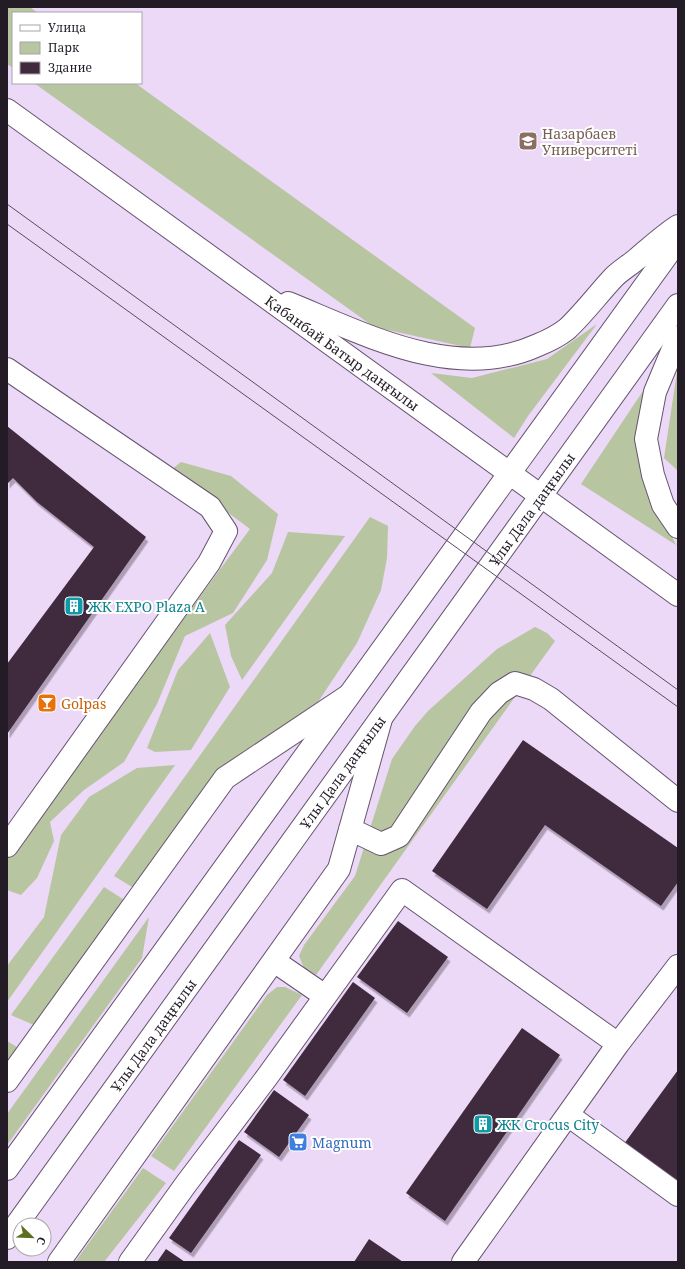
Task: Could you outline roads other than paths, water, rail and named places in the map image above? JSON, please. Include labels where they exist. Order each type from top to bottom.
[{"type":"main road","name":"Қабанбай Батыр даңғылы","points":[[7,110],[256,289],[509,474],[678,594]]},
{"type":"main road","points":[[256,289],[379,340],[410,351],[435,356],[473,359],[502,357],[527,350],[550,340],[566,329],[616,276],[678,226]]},
{"type":"main road","points":[[7,1169],[678,240]]},
{"type":"main road","name":"Ұлы Дала даңғылы","points":[[7,1238],[678,305]]},
{"type":"main road","points":[[678,337],[655,392],[646,439],[653,475],[663,505],[678,526]]},
{"type":"main road","points":[[7,846],[209,563],[226,532],[210,507],[9,376]]},
{"type":"main road","points":[[350,829],[381,844],[399,836],[481,712],[499,693],[515,683],[534,689],[551,699],[678,802]]},
{"type":"main road","points":[[7,1081],[225,778],[349,696]]},
{"type":"main road","points":[[59,1262],[340,869],[381,718]]},
{"type":"main road","points":[[130,1262],[186,1184],[267,1077],[402,890],[618,1044]]},
{"type":"main road","points":[[274,961],[325,996]]},
{"type":"main road","points":[[463,1262],[618,1044],[678,966]]},
{"type":"main road","points":[[568,1115],[678,1195]]},
{"type":"tram line","points":[[7,204],[678,690]]},
{"type":"tram line","points":[[7,224],[678,707]]},
{"type":"place","name":"Назарбаев Университеті","points":[[528,141]]},
{"type":"place","name":"ЖК EXPO Plaza A","points":[[74,606]]},
{"type":"place","name":"Golpas","points":[[47,703]]},
{"type":"place","name":"ЖК Crocus City","points":[[483,1124]]},
{"type":"place","name":"Magnum","points":[[298,1142]]}]
